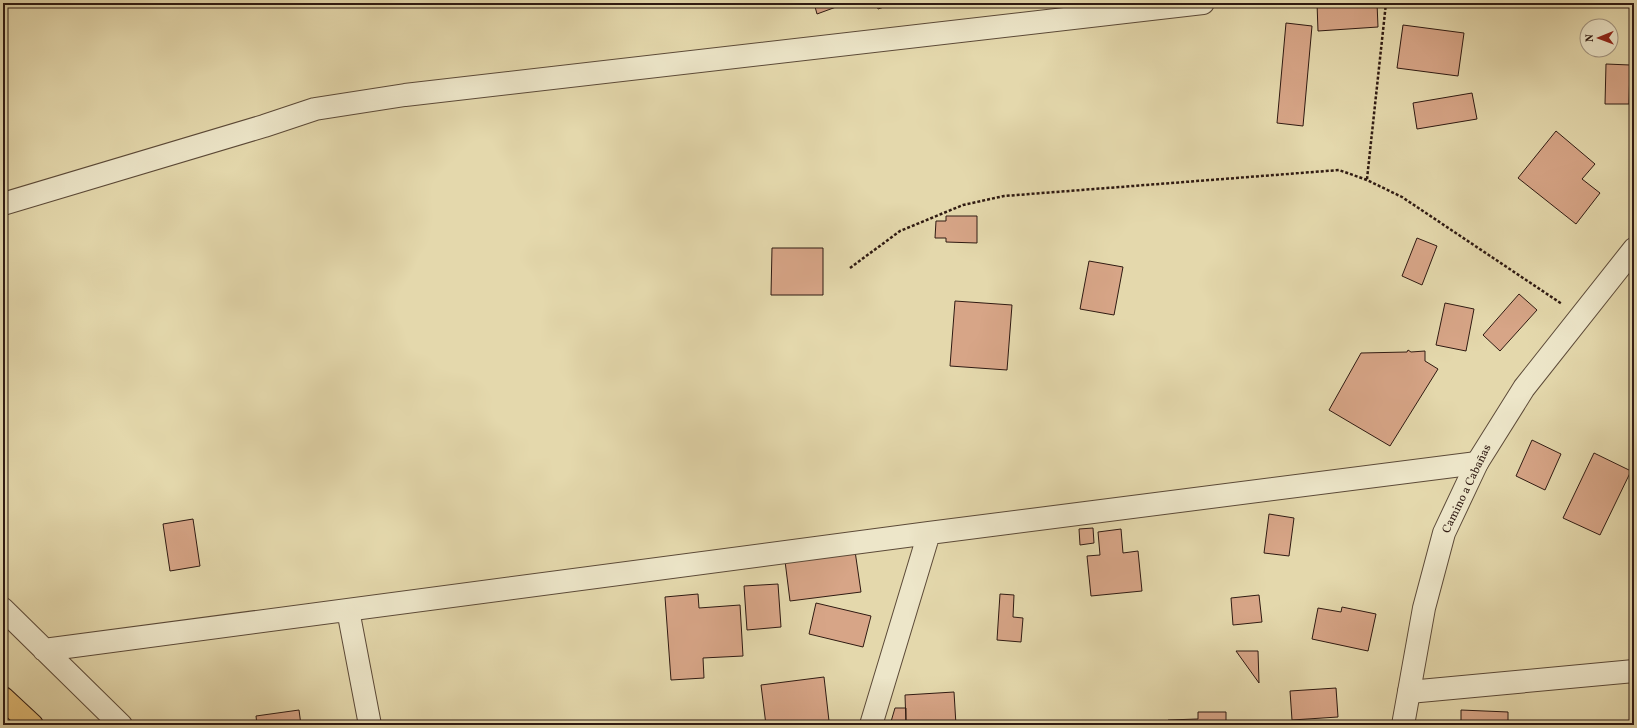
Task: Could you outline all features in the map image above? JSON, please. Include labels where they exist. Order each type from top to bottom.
[{"type":"highway","points":[[3,698],[32,725]]},
{"type":"street","points":[[3,204],[257,128],[315,109],[413,94],[1203,3]]},
{"type":"street","name":"Camino a Cabañas","points":[[1403,725],[1424,608],[1444,533],[1477,463],[1524,388],[1634,249]]},
{"type":"street","points":[[44,650],[929,533],[1477,463]]},
{"type":"street","points":[[871,725],[929,533]]},
{"type":"street","points":[[3,609],[121,725]]},
{"type":"street","points":[[348,610],[370,725]]},
{"type":"street","points":[[1409,692],[1634,671]]},
{"type":"path","points":[[1367,180],[1386,3]]},
{"type":"path","points":[[850,268],[900,231],[963,205],[1004,196],[1339,170],[1367,180],[1402,197],[1580,317]]},
{"type":"building","points":[[434,3],[471,3],[471,4],[434,6]]},
{"type":"building","points":[[814,3],[847,3],[817,14]]},
{"type":"building","points":[[863,3],[876,3],[864,7]]},
{"type":"building","points":[[876,3],[890,3],[890,5],[878,9]]},
{"type":"building","points":[[1317,3],[1377,3],[1378,27],[1318,31]]},
{"type":"building","points":[[1286,23],[1312,26],[1303,126],[1277,123]]},
{"type":"building","points":[[1403,25],[1464,33],[1458,76],[1397,68]]},
{"type":"building","points":[[1606,64],[1630,65],[1629,104],[1605,104]]},
{"type":"building","points":[[1472,93],[1477,119],[1417,129],[1413,103]]},
{"type":"building","points":[[1556,131],[1595,164],[1582,179],[1600,193],[1576,224],[1518,178]]},
{"type":"building","points":[[946,216],[977,216],[977,243],[946,242],[946,238],[935,238],[936,221],[946,221]]},
{"type":"building","points":[[1417,238],[1437,246],[1422,285],[1402,276]]},
{"type":"building","points":[[772,248],[823,248],[823,295],[771,295]]},
{"type":"building","points":[[1089,261],[1123,267],[1114,315],[1080,309]]},
{"type":"building","points":[[1519,294],[1537,310],[1500,351],[1483,335]]},
{"type":"building","points":[[955,301],[1012,305],[1007,370],[950,366]]},
{"type":"building","points":[[1445,303],[1474,309],[1466,351],[1436,345]]},
{"type":"building","points":[[1408,350],[1411,352],[1425,351],[1425,361],[1438,369],[1390,446],[1329,410],[1361,353],[1407,352]]},
{"type":"building","points":[[1532,440],[1561,454],[1545,490],[1516,476]]},
{"type":"building","points":[[1594,453],[1631,471],[1600,535],[1563,518]]},
{"type":"building","points":[[1269,514],[1294,518],[1289,556],[1264,553]]},
{"type":"building","points":[[193,519],[200,566],[170,571],[163,524]]},
{"type":"building","points":[[1093,528],[1094,543],[1080,545],[1079,529]]},
{"type":"building","points":[[1121,529],[1123,553],[1138,551],[1142,591],[1091,596],[1087,556],[1100,555],[1098,532]]},
{"type":"building","points":[[855,551],[861,592],[790,601],[785,561]]},
{"type":"building","points":[[778,584],[781,627],[747,630],[744,586]]},
{"type":"building","points":[[698,594],[699,608],[740,605],[743,656],[703,658],[704,678],[671,680],[665,597]]},
{"type":"building","points":[[1000,594],[1014,595],[1013,617],[1023,618],[1021,642],[997,640]]},
{"type":"building","points":[[1259,595],[1262,622],[1233,625],[1231,598]]},
{"type":"building","points":[[816,603],[871,616],[863,647],[809,634]]},
{"type":"building","points":[[1342,607],[1376,614],[1368,651],[1312,639],[1318,608],[1341,612]]},
{"type":"building","points":[[1236,651],[1258,651],[1259,683]]},
{"type":"building","points":[[824,677],[829,721],[796,725],[766,725],[761,685]]},
{"type":"building","points":[[1336,688],[1338,717],[1292,720],[1290,691]]},
{"type":"building","points":[[954,692],[956,725],[906,725],[905,695]]},
{"type":"building","points":[[895,708],[906,708],[906,725],[890,725]]},
{"type":"building","points":[[299,710],[301,725],[257,725],[256,716]]},
{"type":"building","points":[[1461,710],[1508,712],[1508,725],[1461,725]]},
{"type":"building","points":[[1198,712],[1226,712],[1226,725],[1168,725],[1168,720],[1198,719]]}]
